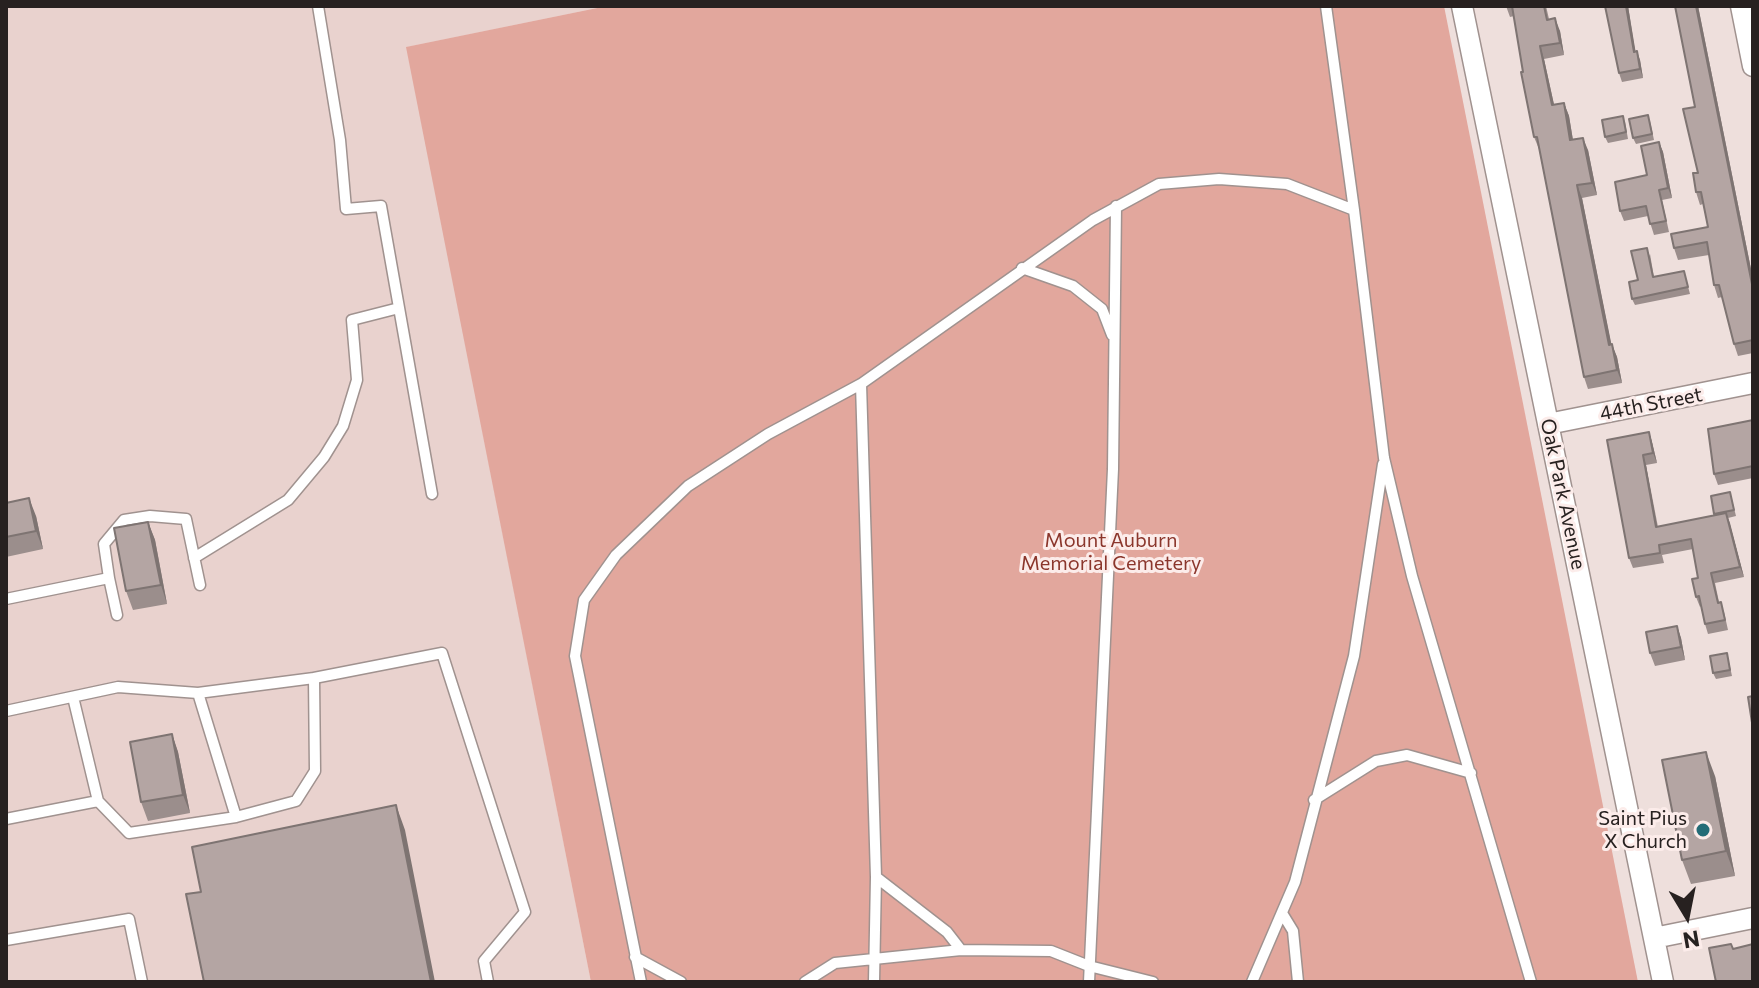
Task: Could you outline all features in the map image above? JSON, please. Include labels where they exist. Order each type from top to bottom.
[{"type":"street","name":"Oak Park Avenue","points":[[1462,6],[1663,982]]},
{"type":"street","points":[[1741,6],[1753,66]]},
{"type":"street","name":"44th Street","points":[[1548,424],[1753,383]]},
{"type":"street","points":[[1654,938],[1753,918]]},
{"type":"lane","points":[[318,6],[340,140],[346,209],[381,206],[432,494]]},
{"type":"lane","points":[[1326,6],[1384,458],[1412,576],[1531,982]]},
{"type":"lane","points":[[641,982],[575,656],[584,600],[616,555],[688,486],[768,434],[861,384],[1022,268],[1116,206],[1159,184],[1219,179],[1287,184],[1354,210]]},
{"type":"lane","points":[[1089,982],[1113,469],[1116,206]]},
{"type":"lane","points":[[1022,268],[1073,286],[1102,309],[1114,340]]},
{"type":"lane","points":[[194,558],[288,500],[324,457],[343,426],[357,380],[352,320],[399,308]]},
{"type":"lane","points":[[861,384],[876,877],[874,982]]},
{"type":"lane","points":[[1252,982],[1295,882],[1354,656],[1384,458]]},
{"type":"lane","points":[[117,615],[104,544],[124,520],[150,516],[186,519],[200,585]]},
{"type":"lane","points":[[6,599],[109,578]]},
{"type":"lane","points":[[6,711],[118,687],[198,693],[314,678],[442,653],[525,912],[484,961],[488,982]]},
{"type":"lane","points":[[73,697],[98,801],[129,833],[236,817],[296,801],[315,771],[314,678]]},
{"type":"lane","points":[[198,693],[236,817]]},
{"type":"lane","points":[[1314,800],[1376,761],[1407,755],[1471,773]]},
{"type":"lane","points":[[6,819],[98,801]]},
{"type":"lane","points":[[876,877],[947,932],[961,950]]},
{"type":"lane","points":[[1282,913],[1293,931],[1298,982]]},
{"type":"lane","points":[[6,940],[129,919],[142,982]]},
{"type":"lane","points":[[805,982],[835,963],[961,950],[1051,951],[1089,966],[1153,982]]},
{"type":"lane","points":[[635,957],[681,982]]},
{"type":"shaded area","points":[[6,6],[607,6],[407,47],[591,982],[6,982]]},
{"type":"green space","name":"Mount Auburn Memorial Cemetery","points":[[607,6],[1444,6],[1638,982],[591,982],[406,47]]},
{"type":"building","points":[[1512,6],[1544,6],[1547,20],[1555,18],[1560,43],[1540,46],[1552,105],[1564,103],[1570,140],[1583,138],[1592,183],[1577,185],[1609,345],[1612,344],[1617,370],[1584,377],[1537,137],[1534,137],[1521,72]]},
{"type":"building","points":[[1605,6],[1626,6],[1640,69],[1619,73]]},
{"type":"building","points":[[1675,6],[1696,6],[1753,289],[1753,340],[1734,344],[1719,285],[1714,285],[1707,242],[1674,248],[1671,234],[1708,227],[1701,192],[1696,192],[1693,173],[1698,173],[1683,109],[1695,107]]},
{"type":"building","points":[[1648,115],[1652,134],[1633,138],[1629,119]]},
{"type":"building","points":[[1623,116],[1626,132],[1605,137],[1602,120]]},
{"type":"building","points":[[1659,142],[1668,188],[1659,190],[1666,221],[1650,224],[1646,206],[1620,211],[1615,182],[1647,175],[1641,146]]},
{"type":"building","points":[[1647,248],[1653,277],[1684,271],[1688,287],[1632,299],[1629,282],[1638,280],[1631,251]]},
{"type":"building","points":[[1753,420],[1753,466],[1714,474],[1708,429]]},
{"type":"building","points":[[1649,432],[1653,453],[1643,455],[1656,527],[1726,513],[1740,567],[1711,573],[1725,620],[1705,624],[1692,579],[1698,578],[1691,539],[1659,545],[1660,553],[1629,558],[1607,440]]},
{"type":"building","points":[[1730,492],[1734,510],[1714,514],[1711,496]]},
{"type":"building","points":[[29,498],[36,531],[6,537],[6,503]]},
{"type":"building","points":[[148,522],[161,585],[126,591],[114,528]]},
{"type":"building","points":[[1677,626],[1681,647],[1650,653],[1646,632]]},
{"type":"building","points":[[1727,653],[1730,670],[1713,673],[1710,656]]},
{"type":"building","points":[[1753,696],[1753,729],[1748,697]]},
{"type":"building","points":[[172,734],[183,795],[141,802],[130,742]]},
{"type":"building","name":"Saint Pius X Church","points":[[1706,752],[1726,851],[1682,860],[1662,760]]},
{"type":"building","points":[[396,805],[431,982],[204,982],[186,894],[201,892],[192,847]]},
{"type":"building","points":[[1731,944],[1733,949],[1753,944],[1753,982],[1716,982],[1709,948]]},
{"type":"place","name":"Saint Pius X Church","points":[[1703,830]]}]
